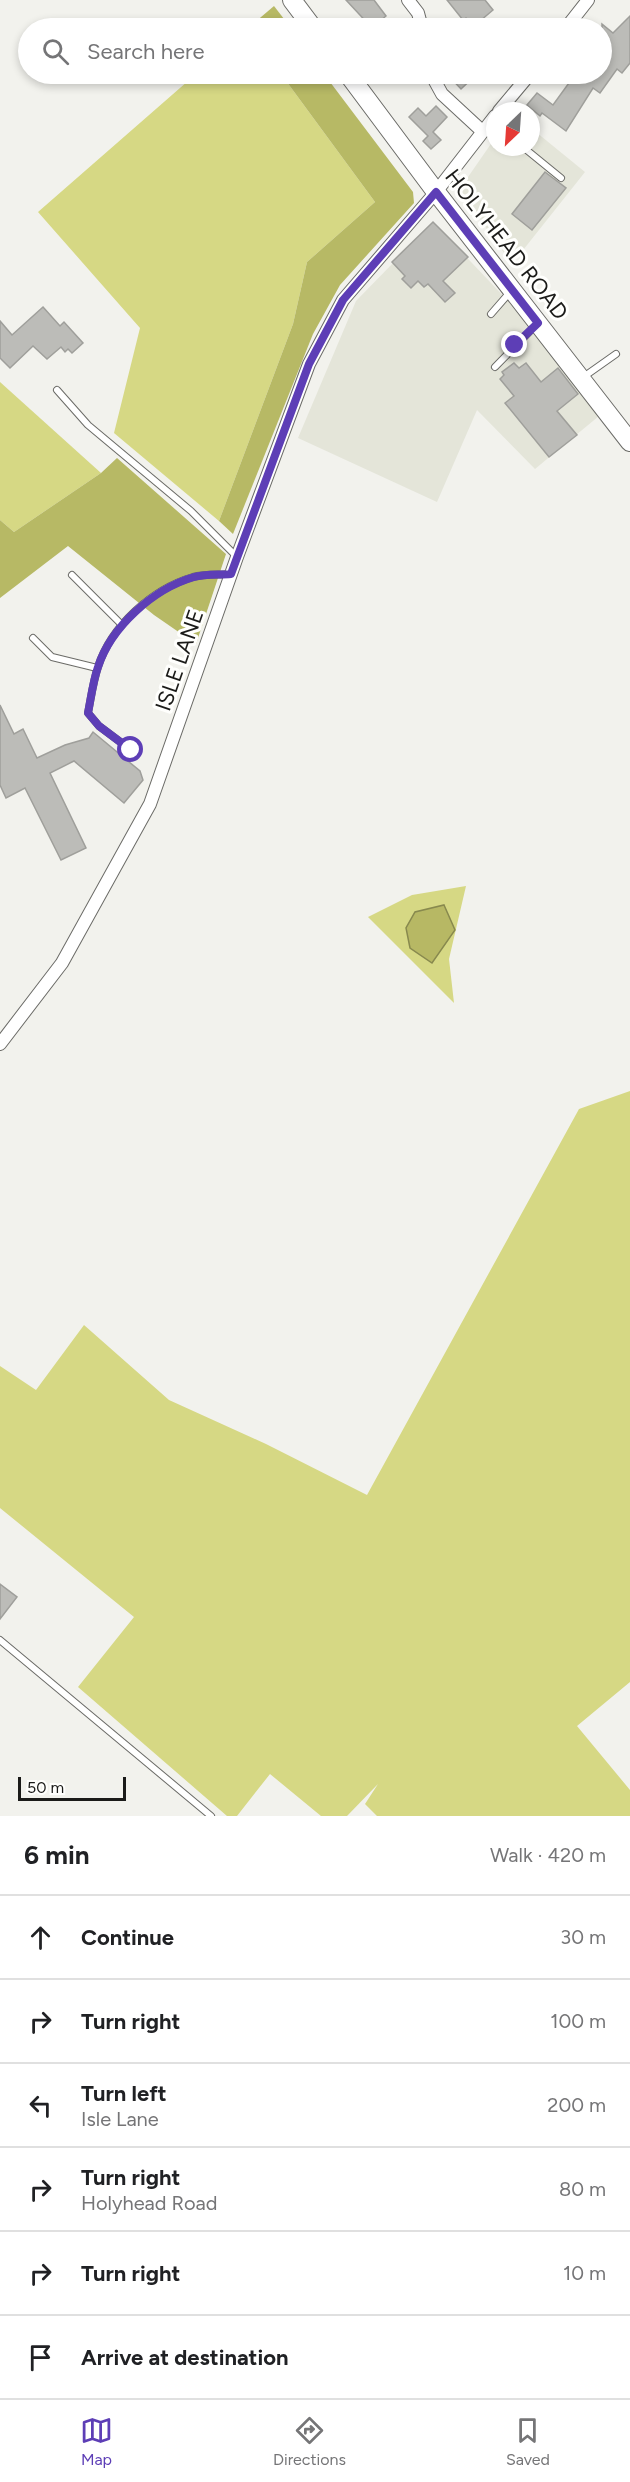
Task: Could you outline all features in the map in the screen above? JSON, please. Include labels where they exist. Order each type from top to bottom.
[{"type":"main road","points":[[292,0],[306,18]]},
{"type":"main road","name":"HOLYHEAD ROAD","points":[[355,84],[436,192],[630,442]]},
{"type":"street","points":[[408,0],[419,18]]},
{"type":"street","points":[[574,18],[588,0]]},
{"type":"street","points":[[436,84],[442,94],[482,131]]},
{"type":"street","name":"ISLE LANE","points":[[508,102],[522,84]]},
{"type":"street","name":"ISLE LANE","points":[[0,1044],[62,963],[150,804],[237,557],[309,364],[343,300],[436,192],[486,127]]},
{"type":"lane","points":[[534,156],[561,178]]},
{"type":"lane","points":[[491,314],[513,289]]},
{"type":"lane","points":[[495,366],[538,323]]},
{"type":"lane","points":[[581,379],[616,354]]},
{"type":"lane","points":[[57,390],[88,425],[191,511],[237,557]]},
{"type":"lane","points":[[131,750],[99,726],[88,713],[97,668],[107,645],[122,625],[155,596],[176,583],[196,576],[231,574]]},
{"type":"lane","points":[[72,575],[122,625]]},
{"type":"lane","points":[[33,638],[52,657],[97,668]]},
{"type":"lane","points":[[0,1640],[211,1816]]},
{"type":"shaded area","points":[[274,6],[283,18],[260,18]]},
{"type":"shaded area","points":[[288,84],[332,84],[413,192],[414,203],[340,285],[313,334],[233,534],[219,521],[293,324],[307,262],[375,202]]},
{"type":"shaded area","points":[[540,135],[585,172],[512,264],[459,190],[486,151],[486,156],[540,156]]},
{"type":"shaded area","points":[[433,222],[512,305],[599,416],[535,469],[477,410],[437,502],[298,438],[356,301]]},
{"type":"shaded area","points":[[117,458],[226,554],[196,644],[154,615],[68,546],[0,598],[0,520],[14,532],[101,473]]},
{"type":"shaded area","points":[[444,905],[455,930],[432,963],[410,948],[406,928],[415,912]]},
{"type":"green space","points":[[185,84],[288,84],[375,202],[307,262],[293,324],[219,521],[114,433],[140,328],[38,212]]},
{"type":"green space","points":[[0,382],[101,473],[14,532],[0,520]]},
{"type":"green space","points":[[466,886],[449,959],[454,1003],[368,917],[412,895]]},
{"type":"green space","points":[[630,1091],[630,1682],[577,1726],[630,1790],[630,1816],[377,1816],[365,1804],[378,1784],[347,1816],[321,1816],[270,1774],[237,1816],[227,1816],[78,1687],[134,1617],[0,1508],[0,1366],[36,1390],[84,1325],[169,1400],[266,1444],[367,1495],[579,1109]]},
{"type":"building","points":[[346,0],[374,0],[386,16],[363,18]]},
{"type":"building","points":[[447,0],[485,0],[493,10],[484,18],[461,18]]},
{"type":"building","points":[[630,16],[630,63],[622,73],[617,69],[612,76],[612,32]]},
{"type":"building","points":[[456,84],[466,84],[461,89]]},
{"type":"building","points":[[568,84],[606,84],[600,93],[593,88],[566,131],[542,113],[540,116],[540,102],[530,102],[537,93],[553,105]]},
{"type":"building","points":[[436,106],[447,117],[433,132],[441,140],[431,149],[423,141],[428,136],[409,117],[418,108],[426,116]]},
{"type":"building","points":[[545,172],[566,188],[532,230],[512,214]]},
{"type":"building","points":[[433,222],[468,257],[443,281],[455,293],[445,302],[428,284],[424,287],[418,281],[411,288],[402,279],[405,276],[392,262]]},
{"type":"building","points":[[43,307],[60,326],[64,322],[83,343],[72,353],[68,349],[65,352],[61,347],[47,359],[33,346],[10,368],[0,358],[0,321],[12,335]]},
{"type":"building","points":[[514,363],[519,368],[526,363],[541,382],[558,368],[578,394],[557,411],[577,435],[549,457],[505,403],[514,396],[500,379],[504,375],[502,372]]},
{"type":"building","points":[[0,705],[14,734],[23,729],[37,758],[65,745],[89,738],[93,732],[140,771],[143,780],[124,803],[74,761],[50,773],[86,848],[61,860],[25,788],[6,798],[0,785]]},
{"type":"building","points":[[0,1584],[17,1597],[0,1619]]},
{"type":"route","points":[[131,750],[99,726],[88,713],[97,668],[107,645],[122,625],[155,596],[176,583],[196,576],[231,574],[309,364],[343,300],[436,192],[538,323],[515,345]]}]
